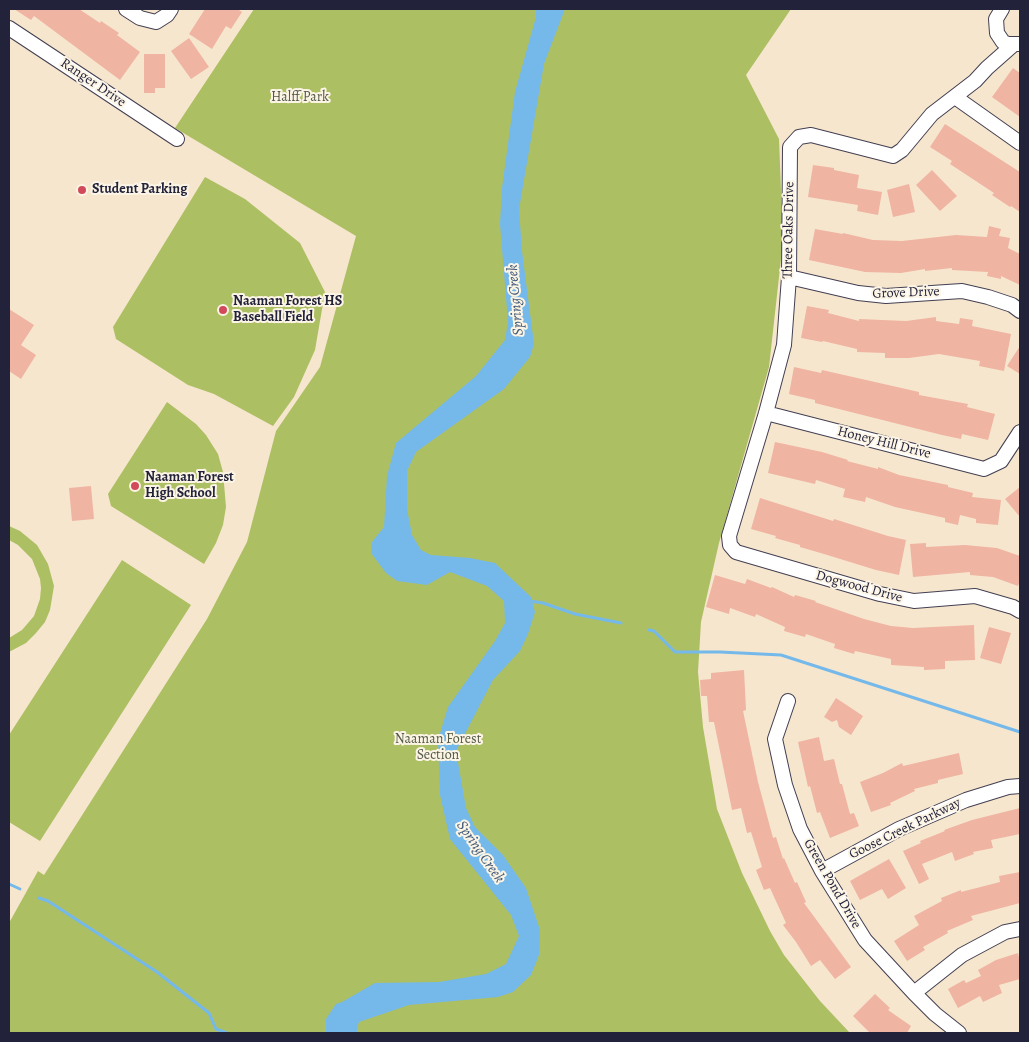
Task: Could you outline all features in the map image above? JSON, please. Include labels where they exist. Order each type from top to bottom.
[{"type":"street","points":[[126,9],[140,18],[156,22],[168,15],[171,9]]},
{"type":"street","points":[[995,18],[1003,42],[1017,44]]},
{"type":"street","name":"Three Oaks Drive","points":[[987,68],[995,45],[995,18]]},
{"type":"street","name":"Ranger Drive","points":[[9,28],[177,139]]},
{"type":"street","name":"Three Oaks Drive","points":[[730,545],[729,536],[766,414],[784,345],[789,277],[790,147],[798,137],[811,135],[893,156],[902,150],[932,114],[975,81],[987,68],[1017,44]]},
{"type":"street","points":[[955,97],[1020,143]]},
{"type":"street","name":"Grove Drive","points":[[789,277],[858,293],[886,296],[932,292],[962,292],[1012,305],[1020,311]]},
{"type":"street","name":"Honey Hill Drive","points":[[766,414],[984,469],[1001,462],[1020,432]]},
{"type":"street","name":"Dogwood Drive","points":[[730,545],[736,552],[744,555],[880,594],[914,601],[975,596],[1013,607],[1020,611]]},
{"type":"street","name":"Green Pond Drive","points":[[788,701],[775,739],[786,785],[800,829],[822,871],[865,940],[935,1014],[959,1033]]},
{"type":"street","name":"Goose Creek Parkway","points":[[822,871],[899,829],[966,800],[1008,787],[1020,786]]},
{"type":"street","points":[[914,993],[962,955],[1005,932],[1020,929]]},
{"type":"green space","name":"Naaman Forest Section","points":[[254,9],[791,9],[746,75],[779,139],[783,241],[769,367],[719,543],[701,622],[698,672],[703,727],[717,809],[742,873],[770,931],[784,955],[820,1001],[850,1033],[9,1033],[9,923],[38,871],[44,875],[207,619],[247,542],[276,431],[320,367],[356,236],[175,128]]},
{"type":"green space","name":"Naaman Forest HS Baseball Field","points":[[205,177],[245,199],[300,243],[325,292],[315,350],[294,397],[273,426],[214,394],[188,385],[116,339],[113,327]]},
{"type":"green space","points":[[167,402],[196,424],[206,435],[218,454],[223,472],[226,507],[223,525],[216,543],[204,564],[111,506],[108,494]]},
{"type":"green space","points":[[9,526],[20,531],[37,545],[48,564],[54,586],[50,610],[45,622],[26,643],[9,652],[9,638],[22,630],[34,616],[40,599],[41,588],[40,579],[32,559],[18,545],[9,540]]},
{"type":"green space","points":[[122,560],[191,605],[40,841],[9,822],[9,735]]},
{"type":"water","name":"Spring Creek","points":[[536,9],[565,9],[544,64],[519,209],[522,251],[534,344],[530,357],[504,389],[416,452],[407,471],[407,509],[412,535],[421,550],[431,555],[470,558],[495,563],[531,597],[535,612],[520,651],[493,680],[456,751],[466,808],[475,827],[503,855],[526,888],[540,930],[539,955],[531,975],[513,992],[498,997],[409,1005],[359,1022],[357,1033],[326,1033],[326,1019],[336,1004],[375,983],[439,982],[486,974],[506,964],[519,936],[511,915],[450,839],[440,795],[438,740],[448,707],[495,641],[505,623],[504,601],[487,586],[450,572],[427,585],[397,581],[386,573],[371,553],[372,542],[384,527],[387,476],[396,443],[476,376],[505,340],[508,322],[500,224],[502,188],[515,92],[536,17]]},
{"type":"building","points":[[14,9],[79,9],[119,33],[117,35],[140,52],[120,80],[34,16],[31,20]]},
{"type":"building","points":[[205,9],[237,9],[242,12],[231,29],[226,26],[212,49],[189,34]]},
{"type":"building","points":[[189,38],[209,67],[191,79],[171,51]]},
{"type":"building","points":[[144,54],[165,54],[165,88],[155,88],[155,93],[144,93]]},
{"type":"building","points":[[1013,68],[1020,73],[1020,117],[992,97]]},
{"type":"building","points":[[945,124],[1020,172],[1020,212],[992,195],[994,193],[950,164],[952,161],[930,147]]},
{"type":"building","points":[[813,165],[834,168],[834,170],[859,175],[857,188],[882,192],[878,215],[857,211],[858,205],[808,197]]},
{"type":"building","points":[[932,170],[957,196],[940,211],[916,185]]},
{"type":"building","points":[[909,184],[915,212],[893,217],[887,190]]},
{"type":"building","points":[[989,226],[1001,229],[999,236],[1010,238],[1008,248],[1020,254],[1020,285],[1001,276],[1001,279],[987,276],[988,272],[952,270],[952,268],[925,271],[925,269],[901,273],[865,272],[809,260],[815,229],[873,240],[902,241],[956,235],[987,237]]},
{"type":"building","points":[[807,306],[829,310],[828,313],[859,321],[859,319],[906,321],[936,317],[936,321],[959,324],[960,318],[973,320],[972,326],[1011,334],[1004,371],[979,366],[980,361],[939,354],[909,358],[885,358],[885,353],[857,352],[857,349],[801,338]]},
{"type":"building","points":[[9,309],[34,325],[21,345],[36,355],[21,379],[9,371]]},
{"type":"building","points":[[1020,346],[1020,374],[1007,366]]},
{"type":"building","points":[[794,367],[821,373],[822,370],[919,392],[919,395],[968,404],[967,407],[995,414],[988,440],[962,434],[961,439],[942,435],[815,403],[815,400],[789,394]]},
{"type":"building","points":[[775,442],[822,452],[847,461],[878,469],[878,467],[899,475],[948,485],[948,487],[973,493],[972,497],[1001,500],[998,525],[976,523],[976,519],[960,515],[958,525],[945,522],[945,518],[895,507],[866,497],[865,502],[843,497],[845,489],[816,480],[815,484],[768,473]]},
{"type":"building","points":[[91,486],[94,519],[72,521],[69,488]]},
{"type":"building","points":[[1020,487],[1020,517],[1005,499]]},
{"type":"building","points":[[760,498],[833,521],[834,519],[906,540],[899,575],[800,547],[800,545],[775,538],[776,536],[751,529]]},
{"type":"building","points":[[926,543],[926,547],[965,545],[997,548],[1020,556],[1020,580],[1018,586],[993,577],[970,575],[970,572],[913,577],[910,544]]},
{"type":"building","points":[[715,575],[745,584],[747,579],[794,597],[795,595],[816,601],[864,619],[891,626],[913,628],[974,625],[975,660],[945,661],[945,669],[924,670],[924,667],[891,665],[891,659],[855,651],[854,654],[834,648],[835,644],[806,634],[805,637],[784,631],[785,627],[756,614],[755,617],[730,608],[729,614],[706,607]]},
{"type":"building","points":[[989,627],[1011,633],[1001,664],[980,658]]},
{"type":"building","points":[[744,670],[746,710],[743,711],[758,782],[773,838],[776,837],[783,859],[806,902],[804,903],[851,967],[835,979],[820,960],[811,966],[783,925],[786,923],[770,888],[764,890],[756,870],[762,867],[751,832],[747,833],[741,808],[732,810],[714,722],[709,722],[707,696],[701,696],[700,680],[711,679],[711,673]]},
{"type":"building","points":[[836,698],[863,716],[851,735],[839,727],[837,720],[832,722],[824,717]]},
{"type":"building","points":[[819,737],[824,761],[834,759],[850,814],[854,813],[859,826],[830,838],[820,812],[817,813],[810,786],[808,787],[798,742]]},
{"type":"building","points":[[959,753],[963,774],[938,780],[938,783],[914,789],[915,791],[890,803],[891,805],[871,812],[860,782],[902,763],[903,766]]},
{"type":"building","points":[[1020,808],[1020,834],[991,840],[993,848],[973,852],[974,854],[955,861],[952,852],[922,864],[929,879],[919,884],[903,851],[944,830],[972,820]]},
{"type":"building","points":[[889,859],[906,888],[888,899],[882,889],[860,900],[850,881]]},
{"type":"building","points":[[1020,872],[1020,903],[971,916],[973,920],[947,931],[948,933],[923,947],[925,950],[907,961],[894,941],[919,925],[914,916],[942,901],[941,898],[961,890],[961,892],[1000,882],[999,876]]},
{"type":"building","points":[[1018,953],[1020,979],[999,985],[1002,993],[983,1002],[980,996],[958,1008],[948,989],[964,980],[966,983],[981,976],[978,970],[996,960]]},
{"type":"building","points":[[875,994],[890,1008],[888,1010],[911,1026],[907,1033],[870,1033],[853,1016]]},
{"type":"waterway","points":[[530,601],[543,603],[575,614],[621,623]]},
{"type":"waterway","points":[[649,630],[654,631],[675,652],[781,655],[1020,732]]},
{"type":"waterway","points":[[9,884],[20,889]]},
{"type":"waterway","points":[[39,898],[48,901],[157,972],[209,1013],[216,1029],[227,1033]]},
{"type":"place","name":"Student Parking","points":[[82,190]]},
{"type":"place","name":"Naaman Forest HS Baseball Field","points":[[223,310]]},
{"type":"place","name":"Naaman Forest High School","points":[[135,486]]},
{"type":"park label","name":"Halff Park","points":[[300,98]]}]
